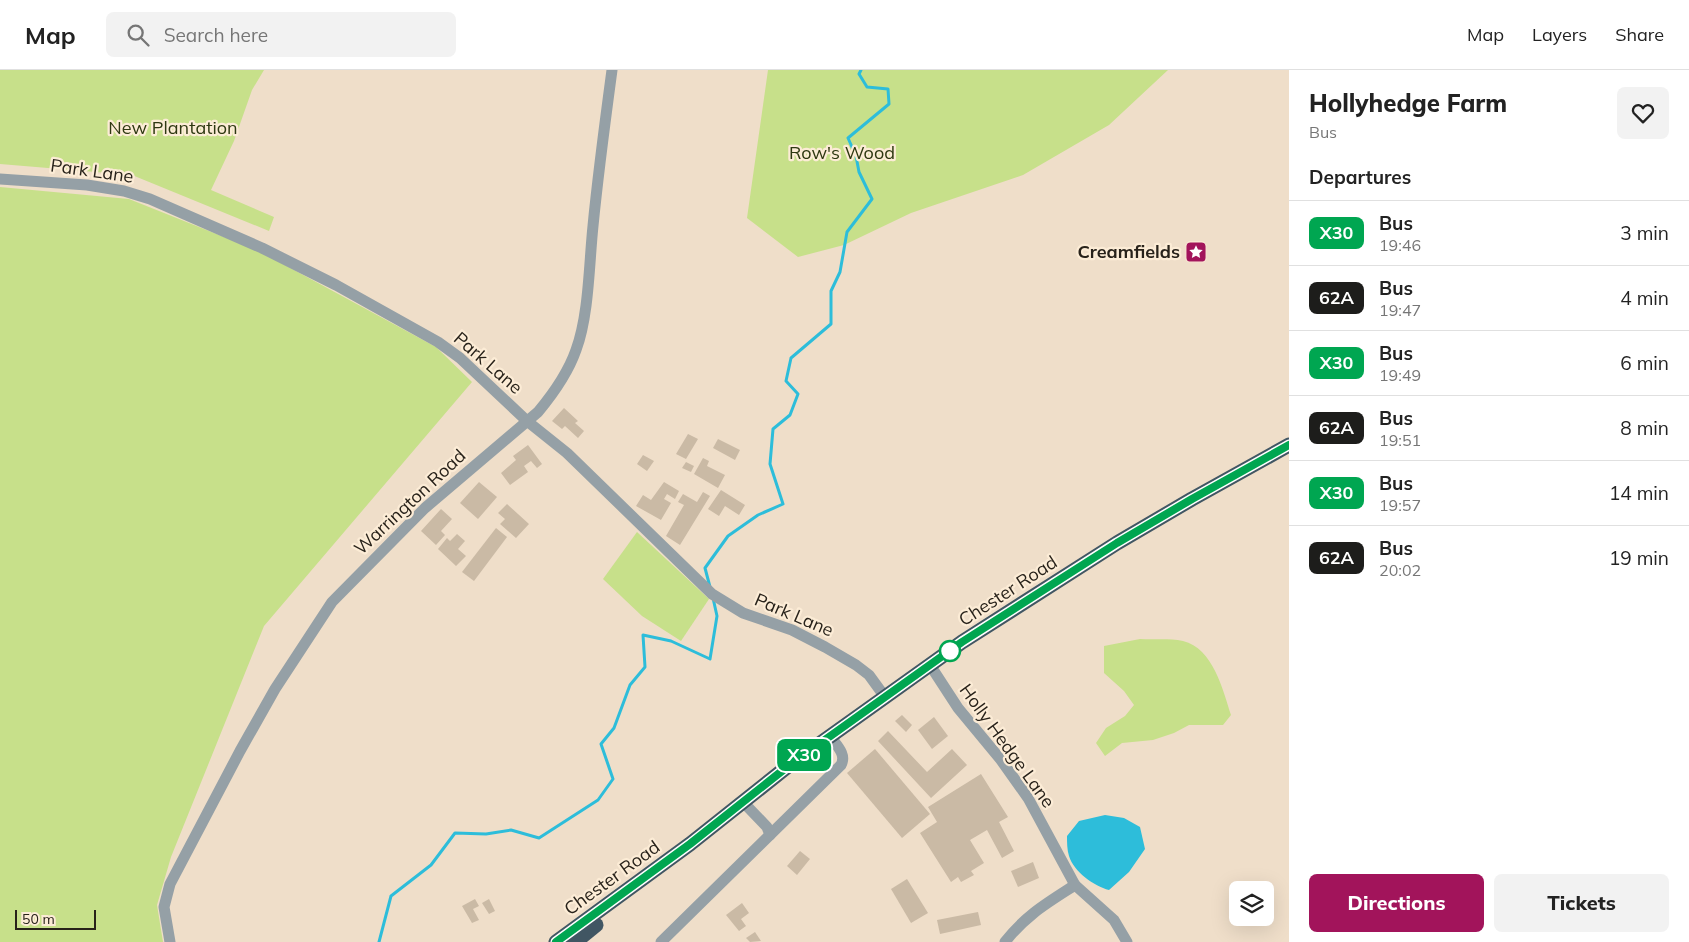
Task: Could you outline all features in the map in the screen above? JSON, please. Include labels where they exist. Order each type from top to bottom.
[{"type":"highway","name":"Chester Road","points":[[556,942],[690,844],[787,767],[962,642],[1117,543],[1289,445]]},
{"type":"highway","name":"Chester Road","points":[[575,942],[690,844]]},
{"type":"street","name":"Warrington Road","points":[[170,942],[164,908],[170,884],[275,689],[332,602],[425,508],[538,412],[566,371],[577,349],[586,303],[595,205],[612,70]]},
{"type":"street","name":"Park Lane","points":[[0,179],[87,185],[124,191],[150,199],[262,248],[336,285],[438,342],[460,358],[527,421],[567,453],[712,594],[743,613],[792,630],[825,646],[869,675],[885,697]]},
{"type":"street","name":"Holly Hedge Lane","points":[[930,665],[958,708],[1028,798],[1075,884],[1114,920],[1127,942]]},
{"type":"street","points":[[661,942],[841,765],[844,758],[830,736]]},
{"type":"street","points":[[744,803],[767,827],[770,835]]},
{"type":"street","points":[[1005,942],[1015,928],[1033,912],[1075,884]]},
{"type":"green space","name":"New Plantation","points":[[0,70],[264,70],[252,90],[234,141],[211,190],[274,217],[269,231],[132,175],[0,164]]},
{"type":"green space","name":"Row's Wood","points":[[768,70],[1168,70],[1109,125],[1023,175],[911,213],[844,245],[798,257],[747,218]]},
{"type":"green space","points":[[0,187],[129,199],[259,251],[436,347],[472,382],[264,626],[171,857],[157,905],[163,942],[0,942]]},
{"type":"green space","points":[[637,532],[709,599],[681,641],[642,616],[603,579]]},
{"type":"green space","points":[[1140,639],[1183,641],[1193,645],[1202,652],[1215,671],[1231,715],[1223,725],[1189,725],[1174,733],[1153,740],[1122,743],[1105,756],[1096,743],[1106,728],[1125,716],[1134,705],[1124,691],[1104,673],[1104,646]]},
{"type":"water","points":[[1105,815],[1124,818],[1140,827],[1145,849],[1129,872],[1109,890],[1091,882],[1075,868],[1068,854],[1067,843],[1067,836],[1079,821]]},
{"type":"building","points":[[564,408],[578,421],[575,423],[584,431],[578,438],[565,426],[562,429],[552,421]]},
{"type":"building","points":[[688,434],[698,439],[686,459],[676,454]]},
{"type":"building","points":[[718,439],[740,450],[735,460],[713,448]]},
{"type":"building","points":[[528,445],[542,464],[537,468],[531,461],[524,466],[528,472],[510,485],[501,473],[516,460],[513,456]]},
{"type":"building","points":[[643,455],[654,461],[647,471],[637,464]]},
{"type":"building","points":[[703,458],[709,461],[707,466],[725,475],[718,488],[694,474]]},
{"type":"building","points":[[686,462],[694,466],[691,472],[682,468]]},
{"type":"building","points":[[479,482],[497,497],[478,519],[460,503]]},
{"type":"building","points":[[664,482],[679,491],[675,499],[667,494],[664,499],[671,503],[661,520],[636,506],[643,495],[651,500]]},
{"type":"building","points":[[721,490],[745,505],[739,515],[725,506],[719,516],[708,509]]},
{"type":"building","points":[[703,492],[710,496],[680,545],[666,536],[684,505],[678,502],[683,494],[697,502]]},
{"type":"building","points":[[507,504],[529,524],[516,538],[500,524],[505,519],[498,513]]},
{"type":"building","points":[[441,509],[452,519],[441,531],[445,535],[436,545],[421,531]]},
{"type":"building","points":[[496,528],[507,537],[474,581],[462,572]]},
{"type":"building","points":[[457,534],[465,541],[458,549],[466,556],[456,566],[438,549],[447,538],[450,541]]},
{"type":"building","points":[[902,715],[912,725],[906,732],[895,721]]},
{"type":"building","points":[[934,717],[948,736],[932,749],[918,730]]},
{"type":"building","points":[[888,731],[927,772],[952,749],[967,765],[931,798],[878,741]]},
{"type":"building","points":[[875,749],[930,814],[902,838],[847,773]]},
{"type":"building","points":[[981,774],[1008,817],[999,822],[1014,851],[1002,858],[987,830],[970,840],[984,863],[971,871],[974,875],[961,882],[958,877],[951,882],[920,833],[937,822],[928,807]]},
{"type":"building","points":[[800,851],[810,859],[797,875],[787,866]]},
{"type":"building","points":[[1033,862],[1039,878],[1018,887],[1011,871]]},
{"type":"building","points":[[907,879],[928,913],[911,923],[891,889]]},
{"type":"building","points":[[475,899],[479,906],[473,909],[479,920],[472,923],[462,906]]},
{"type":"building","points":[[489,899],[495,911],[489,914],[482,903]]},
{"type":"building","points":[[742,903],[749,913],[741,919],[746,926],[739,931],[726,915]]},
{"type":"building","points":[[978,912],[981,925],[940,934],[937,920]]},
{"type":"building","points":[[755,932],[761,941],[750,942],[746,938]]},
{"type":"waterway","points":[[710,587],[705,568],[728,536],[758,515],[783,504],[770,464],[773,429],[790,415],[798,394],[786,381],[791,358],[831,324],[831,291],[840,272],[847,232],[872,199],[859,172],[856,156],[848,138],[889,104],[888,89],[867,87],[859,74],[861,70]]},
{"type":"waterway","points":[[379,942],[391,896],[431,865],[455,833],[486,834],[511,830],[539,838],[598,800],[613,779],[601,744],[614,728],[630,685],[645,667],[643,635],[671,641],[710,659],[717,616],[713,598]]},
{"type":"bus line","name":"X30","points":[[556,942],[690,844],[787,767],[962,642],[1117,543],[1289,445]]},
{"type":"place","name":"Creamfields","points":[[1196,252]]}]
